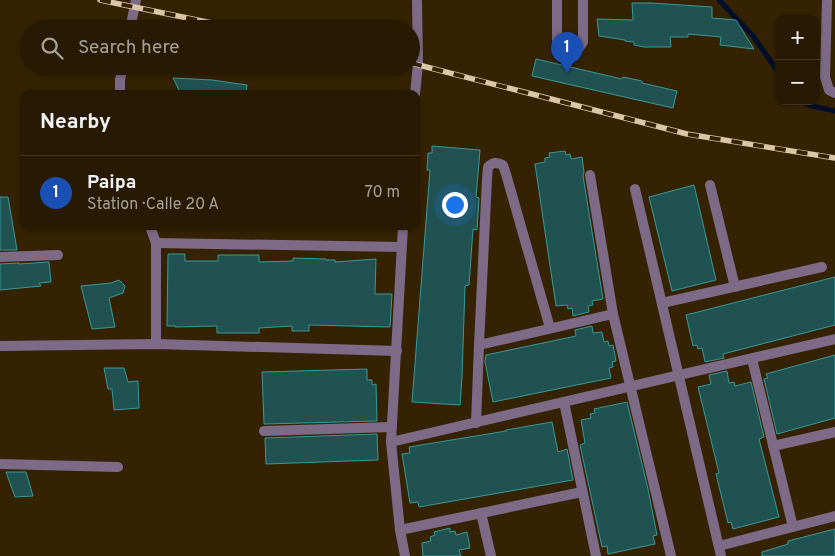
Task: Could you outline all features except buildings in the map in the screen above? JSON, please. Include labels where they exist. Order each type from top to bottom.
[{"type":"street","points":[[132,20],[136,0]]},
{"type":"street","points":[[417,0],[417,20]]},
{"type":"street","points":[[557,0],[557,41],[562,48],[570,50],[579,48],[583,42],[583,0]]},
{"type":"street","points":[[827,0],[825,77],[832,92]]},
{"type":"street","points":[[120,90],[121,75]]},
{"type":"street","points":[[415,90],[417,75]]},
{"type":"street","points":[[476,423],[488,167],[492,163],[503,165],[550,328]]},
{"type":"street","points":[[590,175],[613,314],[671,556]]},
{"type":"street","points":[[710,186],[735,287]]},
{"type":"street","points":[[635,189],[720,551],[793,527],[835,516]]},
{"type":"street","points":[[151,230],[156,243],[156,344]]},
{"type":"street","points":[[403,230],[391,442],[400,530],[405,556]]},
{"type":"street","points":[[156,243],[401,247]]},
{"type":"street","points":[[0,257],[58,255]]},
{"type":"street","points":[[662,303],[822,267]]},
{"type":"street","points":[[479,345],[613,314]]},
{"type":"street","points":[[391,442],[835,339]]},
{"type":"street","points":[[0,346],[156,344],[397,351]]},
{"type":"street","points":[[752,358],[793,527]]},
{"type":"street","points":[[564,402],[596,556]]},
{"type":"street","points":[[264,431],[392,427]]},
{"type":"street","points":[[773,446],[835,432]]},
{"type":"street","points":[[0,464],[118,467]]},
{"type":"street","points":[[400,530],[582,492]]},
{"type":"street","points":[[481,513],[491,556]]},
{"type":"waterway","points":[[719,0],[753,36],[775,67]]},
{"type":"waterway","points":[[810,105],[835,111]]},
{"type":"railway","points":[[100,0],[197,20]]},
{"type":"railway","points":[[420,65],[687,134],[835,158]]},
{"type":"place","name":"Paipa","points":[[567,73]]}]
